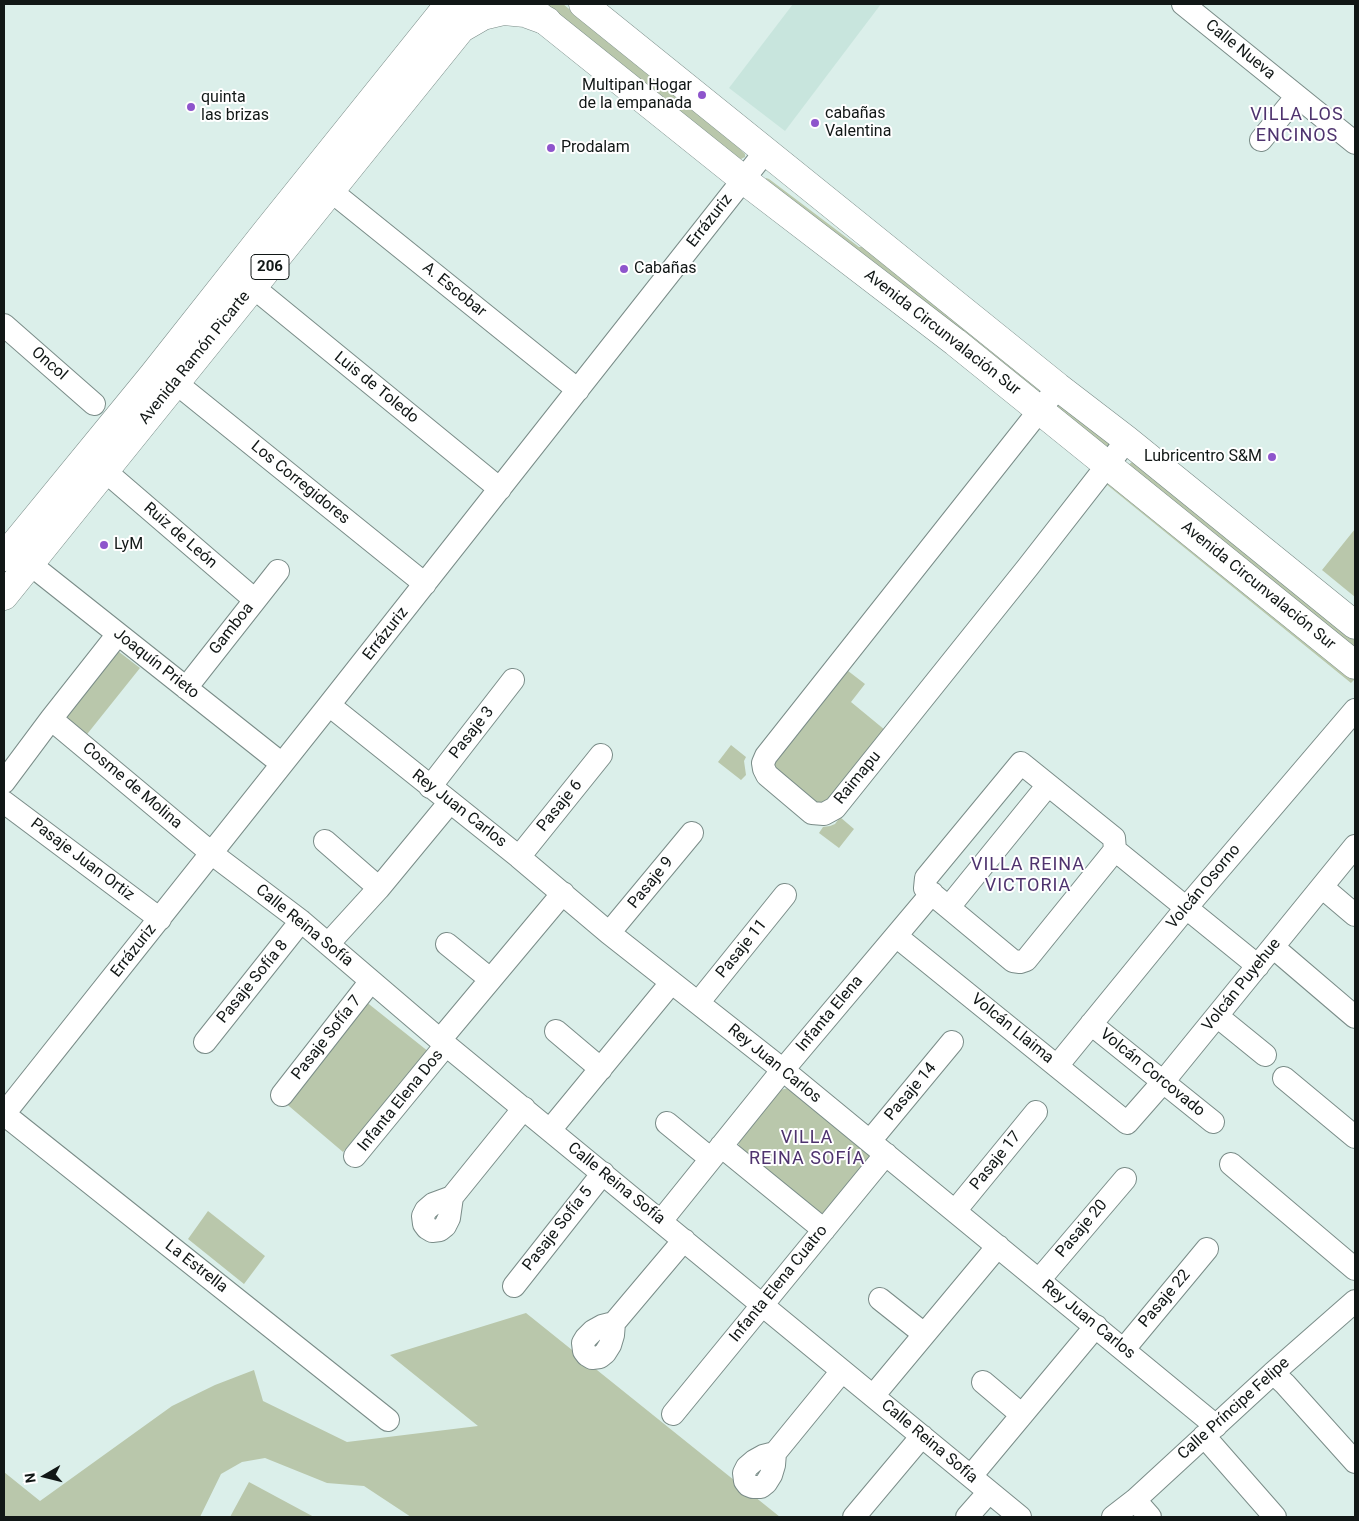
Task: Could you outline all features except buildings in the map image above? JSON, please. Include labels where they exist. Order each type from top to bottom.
[{"type":"main road","points":[[421,39],[427,4]]},
{"type":"main road","name":"Avenida Ramón Picarte","points":[[4,596],[105,471],[164,379],[266,232],[449,4]]},
{"type":"main road","name":"Avenida Ramón Picarte","points":[[4,557],[164,379],[253,287],[481,4]]},
{"type":"main road","name":"Avenida Circunvalación Sur","points":[[525,4],[743,179],[955,342],[1355,665]]},
{"type":"main road","name":"Avenida Circunvalación Sur","points":[[583,4],[1355,625]]},
{"type":"main road","points":[[461,29],[483,16],[504,11],[525,13],[547,21]]},
{"type":"street","name":"Calle Nueva","points":[[1183,4],[1355,143]]},
{"type":"street","points":[[1261,140],[1297,96]]},
{"type":"street","name":"Errázuriz","points":[[4,1114],[330,705],[765,152]]},
{"type":"street","name":"A. Escobar","points":[[330,191],[578,390]]},
{"type":"street","name":"Luis de Toledo","points":[[253,287],[500,489]]},
{"type":"street","name":"Oncol","points":[[4,325],[94,404]]},
{"type":"street","name":"Los Corregidores","points":[[164,379],[425,584]]},
{"type":"street","name":"Raimapu","points":[[1058,387],[766,756],[763,763],[767,775],[812,813],[824,814],[837,805],[1127,440]]},
{"type":"street","name":"Ruiz de León","points":[[105,471],[255,600]]},
{"type":"street","name":"Joaquín Prieto","points":[[30,564],[282,764]]},
{"type":"street","name":"Gamboa","points":[[186,688],[278,571]]},
{"type":"street","points":[[4,782],[51,718],[118,634]]},
{"type":"street","name":"Pasaje 3","points":[[430,786],[513,680]]},
{"type":"street","name":"Rey Juan Carlos","points":[[330,705],[519,857],[609,933],[783,1070],[1124,1349],[1210,1431],[1275,1517]]},
{"type":"street","name":"Volcán Osorno","points":[[1057,1066],[1186,908],[1355,710]]},
{"type":"street","name":"Cosme de Molina","points":[[51,718],[212,853]]},
{"type":"street","name":"Pasaje 6","points":[[519,857],[601,755]]},
{"type":"street","points":[[1021,763],[1048,785],[1114,838],[1115,850],[1026,960],[1020,962],[1013,961],[926,888],[926,878],[1021,763]]},
{"type":"street","points":[[949,907],[1048,785]]},
{"type":"street","name":"Pasaje Juan Ortiz","points":[[4,802],[160,919]]},
{"type":"street","points":[[328,944],[379,888],[450,802]]},
{"type":"street","name":"Pasaje 9","points":[[609,933],[692,833]]},
{"type":"street","points":[[325,841],[379,888]]},
{"type":"street","name":"Volcán Puyehue","points":[[1127,1123],[1163,1082],[1355,846]]},
{"type":"street","points":[[1115,850],[1258,966]]},
{"type":"street","name":"Calle Reina Sofía","points":[[212,853],[328,944],[443,1042],[1020,1517]]},
{"type":"street","points":[[1322,887],[1355,915]]},
{"type":"street","name":"Infanta Elena Dos","points":[[356,1156],[490,979],[563,893]]},
{"type":"street","name":"Infanta Elena","points":[[660,1221],[783,1070],[932,893]]},
{"type":"street","name":"Pasaje 11","points":[[698,1003],[785,895]]},
{"type":"street","name":"Pasaje Sofía 8","points":[[204,1042],[301,922]]},
{"type":"street","name":"Volcán Llaima","points":[[896,936],[1127,1123]]},
{"type":"street","points":[[447,944],[490,979]]},
{"type":"street","points":[[1273,947],[1355,1017]]},
{"type":"street","name":"Pasaje Sofía 7","points":[[282,1095],[371,981]]},
{"type":"street","points":[[550,1130],[672,983]]},
{"type":"street","points":[[1217,1016],[1265,1055]]},
{"type":"street","name":"Volcán Corcovado","points":[[1091,1024],[1213,1122]]},
{"type":"street","points":[[556,1030],[601,1069]]},
{"type":"street","name":"Pasaje 14","points":[[878,1148],[952,1042]]},
{"type":"street","points":[[1284,1078],[1355,1137]]},
{"type":"street","points":[[452,1197],[524,1108]]},
{"type":"street","name":"Pasaje 17","points":[[955,1211],[1036,1112]]},
{"type":"street","name":"La Estrella","points":[[4,1114],[388,1420]]},
{"type":"street","points":[[667,1123],[716,1153],[824,1230]]},
{"type":"street","name":"Infanta Elena Cuatro","points":[[673,1414],[824,1230],[878,1148]]},
{"type":"street","points":[[1231,1164],[1355,1269]]},
{"type":"street","name":"Pasaje Sofía 5","points":[[514,1286],[602,1173]]},
{"type":"street","name":"Pasaje 20","points":[[1039,1280],[1125,1179]]},
{"type":"street","points":[[614,1323],[684,1240]]},
{"type":"street","points":[[873,1396],[998,1246]]},
{"type":"street","name":"Pasaje 22","points":[[1124,1349],[1207,1249]]},
{"type":"street","points":[[880,1299],[924,1334]]},
{"type":"street","name":"Calle Príncipe Felipe","points":[[1113,1517],[1135,1500],[1273,1373],[1352,1309]]},
{"type":"street","points":[[971,1476],[1096,1326]]},
{"type":"street","points":[[775,1453],[842,1371]]},
{"type":"street","points":[[1273,1373],[1355,1462]]},
{"type":"street","points":[[983,1382],[1022,1415]]},
{"type":"street","points":[[854,1517],[922,1436]]},
{"type":"street","points":[[967,1517],[989,1492]]},
{"type":"street","points":[[1135,1500],[1150,1517]]},
{"type":"shaded area","points":[[546,4],[563,4],[737,146],[745,154],[745,157],[737,158]]},
{"type":"shaded area","points":[[793,4],[881,4],[785,131],[729,88]]},
{"type":"shaded area","points":[[766,178],[859,247],[865,247],[1040,388],[1039,391],[1035,393]]},
{"type":"shaded area","points":[[1055,401],[1112,444],[1111,450],[1051,410]]},
{"type":"shaded area","points":[[1132,462],[1355,635],[1355,653],[1128,465]]},
{"type":"shaded area","points":[[1109,482],[1355,679],[1351,683],[1106,484]]},
{"type":"shaded area","points":[[1355,529],[1355,597],[1322,570]]},
{"type":"shaded area","points":[[114,648],[140,668],[84,738],[58,716]]},
{"type":"shaded area","points":[[843,667],[865,684],[851,702],[885,730],[830,799],[822,805],[812,804],[770,769]]},
{"type":"shaded area","points":[[731,745],[746,757],[744,761],[746,775],[741,780],[718,762]]},
{"type":"shaded area","points":[[840,817],[854,829],[839,848],[819,833],[823,827],[835,824]]},
{"type":"shaded area","points":[[365,1001],[429,1052],[343,1152],[283,1101]]},
{"type":"shaded area","points":[[788,1088],[869,1155],[869,1165],[829,1215],[818,1218],[739,1152],[739,1140],[777,1091]]},
{"type":"shaded area","points":[[208,1211],[265,1256],[244,1284],[188,1239]]},
{"type":"shaded area","points":[[526,1313],[780,1517],[411,1517],[364,1486],[327,1483],[265,1458],[242,1462],[221,1474],[200,1517],[4,1517],[4,1472],[40,1501],[172,1406],[215,1385],[254,1370],[263,1401],[347,1442],[478,1426],[390,1355]]},
{"type":"shaded area","points":[[249,1482],[314,1517],[230,1517]]},
{"type":"place","name":"Multipan Hogar de la empanada","points":[[702,95]]},
{"type":"place","name":"quinta las brizas","points":[[191,107]]},
{"type":"place","name":"cabañas Valentina","points":[[815,123]]},
{"type":"place","name":"Prodalam","points":[[551,148]]},
{"type":"place","name":"Cabañas","points":[[624,269]]},
{"type":"place","name":"Lubricentro S&M","points":[[1272,457]]},
{"type":"place","name":"LyM","points":[[104,545]]},
{"type":"district","name":"VILLA LOS ENCINOS","points":[[1297,125]]},
{"type":"district","name":"VILLA REINA VICTORIA","points":[[1028,875]]},
{"type":"district","name":"VILLA REINA SOFÍA","points":[[807,1148]]}]
